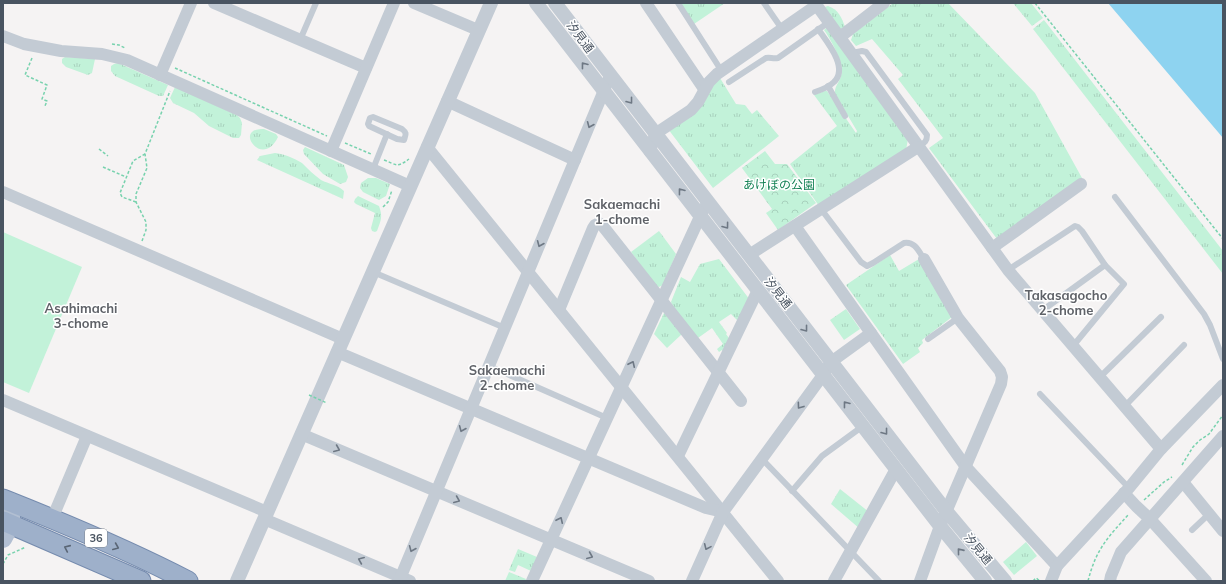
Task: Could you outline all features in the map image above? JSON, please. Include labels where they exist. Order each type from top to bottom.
[{"type":"highway","name":"36","points":[[6,516],[52,519],[148,560],[188,581]]},
{"type":"highway","name":"36","points":[[6,516],[141,581]]},
{"type":"street","points":[[163,69],[191,3]]},
{"type":"street","points":[[214,3],[366,68]]},
{"type":"street","points":[[334,145],[394,3]]},
{"type":"street","points":[[414,3],[478,30]]},
{"type":"street","points":[[237,581],[491,3]]},
{"type":"street","name":"汐見通","points":[[536,3],[940,526],[985,581]]},
{"type":"street","name":"汐見通","points":[[555,3],[947,512],[1005,581]]},
{"type":"street","points":[[646,3],[704,88]]},
{"type":"street","points":[[840,37],[884,3]]},
{"type":"street","points":[[650,152],[655,134],[691,110],[698,102],[704,88],[722,70],[816,4],[1008,270],[1161,449]]},
{"type":"street","points":[[3,36],[24,44],[61,51],[102,54],[163,69],[334,145],[373,169],[410,186]]},
{"type":"street","points":[[3,400],[266,515],[403,580],[436,491],[610,76]]},
{"type":"street","points":[[448,101],[575,160]]},
{"type":"street","points":[[427,147],[778,581]]},
{"type":"street","points":[[749,255],[918,147]]},
{"type":"street","points":[[992,248],[1081,184]]},
{"type":"street","points":[[3,192],[343,339]]},
{"type":"street","points":[[532,581],[708,201]]},
{"type":"street","points":[[559,310],[593,228],[599,223],[741,401]]},
{"type":"street","points":[[795,226],[966,467],[1057,566]]},
{"type":"street","points":[[920,581],[940,526],[1001,384],[1002,377],[1000,371],[958,318],[924,259]]},
{"type":"street","points":[[678,456],[758,290]]},
{"type":"street","points":[[692,581],[723,512],[831,362],[871,333]]},
{"type":"street","points":[[337,352],[706,508],[723,512]]},
{"type":"street","points":[[1051,581],[1057,566],[1126,491],[1161,449],[1223,385]]},
{"type":"street","points":[[301,434],[649,581]]},
{"type":"street","points":[[52,519],[87,436]]},
{"type":"street","points":[[1110,581],[1110,576],[1121,552],[1150,519],[1178,479],[1223,437]]},
{"type":"street","points":[[834,581],[896,469]]},
{"type":"street","points":[[1178,479],[1223,531]]},
{"type":"street","points":[[1126,491],[1136,506],[1150,519],[1206,581]]},
{"type":"lane","points":[[300,40],[316,3]]},
{"type":"lane","points":[[678,3],[722,70]]},
{"type":"lane","points":[[764,3],[782,29]]},
{"type":"lane","points":[[729,82],[768,57],[775,59],[778,58],[829,22]]},
{"type":"lane","points":[[815,92],[835,82],[839,76],[839,64],[834,52],[818,29]]},
{"type":"lane","points":[[828,86],[845,116]]},
{"type":"lane","points":[[370,118],[376,118],[406,132],[404,140],[387,134],[369,126],[368,124],[370,118]]},
{"type":"lane","points":[[373,169],[387,134]]},
{"type":"lane","points":[[1115,196],[1204,314],[1210,324],[1223,359]]},
{"type":"lane","points":[[821,209],[862,262],[867,266],[908,242],[915,245],[924,259]]},
{"type":"lane","points":[[1008,270],[1074,226],[1078,227],[1082,231],[1105,265],[1124,284],[1073,346]]},
{"type":"lane","points":[[1043,310],[1105,265]]},
{"type":"lane","points":[[373,272],[505,328]]},
{"type":"lane","points":[[1100,377],[1161,317]]},
{"type":"lane","points":[[928,340],[958,318]]},
{"type":"lane","points":[[1125,406],[1184,345]]},
{"type":"lane","points":[[489,366],[608,418]]},
{"type":"lane","points":[[1040,394],[1126,491]]},
{"type":"lane","points":[[792,491],[822,456],[863,426]]},
{"type":"lane","points":[[762,459],[879,581]]},
{"type":"lane","points":[[1192,530],[1209,514]]},
{"type":"path","points":[[1035,3],[1223,239]]},
{"type":"path","points":[[109,44],[119,45],[126,48]]},
{"type":"path","points":[[32,58],[25,75],[47,85],[42,99],[47,101],[45,106]]},
{"type":"path","points":[[163,69],[334,145],[378,157],[397,166],[401,165],[409,158]]},
{"type":"path","points":[[139,251],[146,230],[146,222],[136,202],[136,194],[147,168],[145,154],[177,75]]},
{"type":"path","points":[[100,149],[108,156]]},
{"type":"path","points":[[136,202],[122,197],[120,193],[133,161],[145,154]]},
{"type":"path","points":[[103,167],[126,177]]},
{"type":"path","points":[[309,395],[327,403]]},
{"type":"path","points":[[1182,467],[1193,447],[1209,434],[1223,415]]},
{"type":"path","points":[[1088,581],[1092,566],[1100,548],[1107,538],[1136,506],[1164,482],[1178,479]]},
{"type":"path","points":[[3,564],[8,555],[26,547]]},
{"type":"path","points":[[1033,581],[1036,578],[1040,581]]},
{"type":"green space","points":[[679,3],[725,3],[694,24]]},
{"type":"green space","points":[[893,3],[948,3],[1035,93],[1082,178],[997,239],[929,148],[943,138],[898,79],[903,75],[872,39],[856,46],[851,40],[853,34]]},
{"type":"green space","points":[[1013,3],[1031,3],[1043,18],[1032,26]]},
{"type":"green space","points":[[828,6],[837,12],[845,27],[840,30],[825,7]]},
{"type":"green space","points":[[1044,20],[1223,251],[1223,274],[1033,29]]},
{"type":"green space","points":[[827,27],[908,139],[906,150],[819,206],[790,164],[837,126],[814,95],[827,91],[856,133],[857,131],[835,94],[842,71],[834,46],[824,30]]},
{"type":"green space","points":[[65,57],[95,59],[92,73],[88,75],[66,67],[62,63],[62,59]]},
{"type":"green space","points":[[118,63],[168,85],[163,96],[159,96],[115,76],[111,71],[111,66]]},
{"type":"green space","points":[[720,78],[736,104],[745,105],[752,114],[757,110],[779,136],[713,188],[668,129]]},
{"type":"green space","points":[[175,87],[237,115],[242,123],[241,135],[239,138],[233,138],[209,126],[194,113],[173,103],[170,98]]},
{"type":"green space","points":[[264,129],[276,134],[278,137],[273,145],[267,149],[257,148],[250,140],[250,136],[255,130]]},
{"type":"green space","points":[[305,147],[344,165],[348,177],[346,182],[340,184],[323,174],[304,154],[303,150]]},
{"type":"green space","name":"あけぼの公園","points":[[765,151],[775,164],[787,164],[816,203],[778,230],[766,213],[772,209],[742,168]]},
{"type":"green space","points":[[275,153],[285,155],[299,161],[321,180],[342,189],[344,191],[343,199],[257,160],[260,156]]},
{"type":"green space","points":[[368,178],[376,178],[390,184],[386,196],[379,200],[363,192],[360,188],[361,183]]},
{"type":"green space","points":[[358,196],[379,206],[381,218],[377,231],[372,231],[371,228],[375,213],[354,202]]},
{"type":"green space","points":[[659,231],[676,254],[663,285],[659,287],[656,286],[631,252]]},
{"type":"green space","points":[[3,232],[82,267],[29,393],[3,382]]},
{"type":"green space","points":[[890,255],[899,271],[919,259],[952,317],[922,340],[923,343],[918,348],[920,352],[903,364],[846,285]]},
{"type":"green space","points":[[719,259],[750,300],[738,321],[731,314],[719,322],[731,341],[725,355],[722,350],[719,352],[717,349],[723,344],[712,328],[698,338],[673,307],[671,302],[681,277],[690,282],[700,264]]},
{"type":"green space","points":[[846,309],[860,329],[844,340],[830,320]]},
{"type":"green space","points":[[664,313],[682,334],[667,348],[654,334]]},
{"type":"green space","points":[[840,489],[869,512],[860,529],[831,504]]},
{"type":"green space","points":[[1026,542],[1037,556],[1014,575],[1003,562]]},
{"type":"green space","points":[[518,549],[537,557],[531,571],[518,565],[515,572],[509,570]]},
{"type":"green space","points":[[509,572],[526,579],[525,581],[505,581]]},
{"type":"water","points":[[1108,3],[1223,3],[1223,138],[1218,132]]},
{"type":"district","name":"Sakaemachi 1-chome","points":[[622,212]]},
{"type":"district","name":"Takasagocho 2-chome","points":[[1066,302]]},
{"type":"district","name":"Asahimachi 3-chome","points":[[81,316]]},
{"type":"district","name":"Sakaemachi 2-chome","points":[[507,378]]}]
